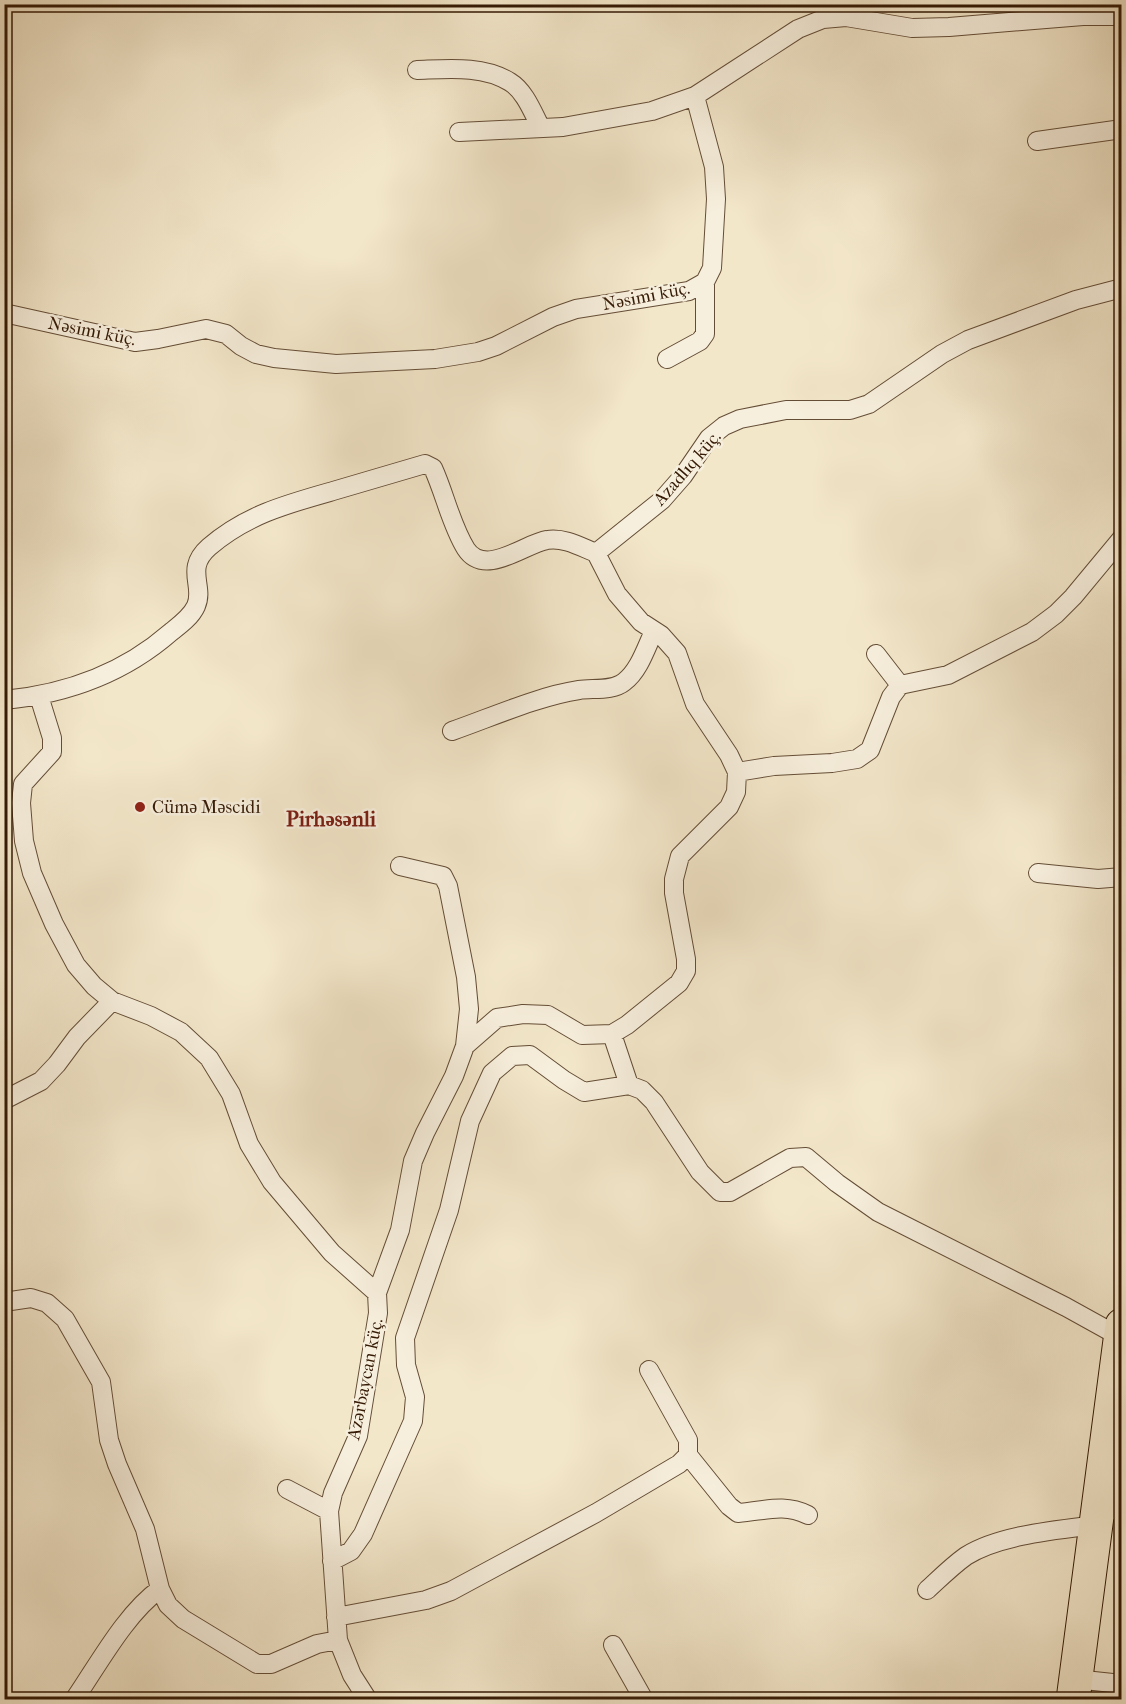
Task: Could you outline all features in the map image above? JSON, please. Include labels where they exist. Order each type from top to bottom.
[{"type":"highway","points":[[1074,1689],[1105,1515],[1121,1334]]},
{"type":"street","points":[[459,132],[562,127],[652,111],[695,96],[798,29],[823,19],[846,17],[912,28],[1083,16],[1122,16]]},
{"type":"street","points":[[417,70],[461,68],[488,73],[510,82],[525,97],[541,128]]},
{"type":"street","name":"Nəsimi küç.","points":[[4,313],[135,342],[206,329],[226,334],[256,354],[336,364],[435,359],[478,352],[496,346],[553,317],[576,309],[689,291],[705,282],[712,268],[716,199],[714,167],[695,96]]},
{"type":"street","points":[[1037,141],[1122,129]]},
{"type":"street","points":[[668,359],[700,341],[705,334],[705,282]]},
{"type":"street","name":"Azadlıq küç.","points":[[596,553],[662,500],[683,476],[709,438],[724,426],[740,419],[786,410],[850,410],[869,404],[942,354],[968,340],[1076,300],[1122,288]]},
{"type":"street","points":[[4,700],[39,696],[92,680],[150,650],[190,616],[197,604],[195,576],[198,562],[207,549],[250,518],[279,506],[425,464],[434,468],[457,532],[468,552],[480,559],[492,560],[509,556],[545,540],[558,539],[596,553],[617,594],[641,622],[661,635],[676,653],[695,704],[729,755],[737,772],[736,792],[729,807],[680,856],[674,879],[674,893],[686,958],[686,971],[679,983],[627,1025],[612,1034],[582,1035],[548,1016],[523,1014],[497,1018],[465,1046]]},
{"type":"street","points":[[737,772],[774,766],[832,763],[857,759],[870,750],[891,697],[900,685],[948,675],[1032,632],[1056,614],[1073,597],[1122,538]]},
{"type":"street","points":[[452,731],[578,690],[623,684],[635,671],[654,631]]},
{"type":"street","points":[[876,654],[900,685]]},
{"type":"street","name":"Azərbaycan küç.","points":[[39,696],[52,738],[52,752],[23,784],[21,802],[24,841],[32,873],[54,924],[76,964],[94,986],[112,1001],[151,1016],[181,1032],[209,1058],[231,1094],[249,1144],[272,1182],[332,1253],[377,1293],[378,1313],[358,1436],[333,1493],[329,1511],[338,1640],[352,1675],[368,1700]]},
{"type":"street","points":[[377,1293],[400,1230],[413,1161],[454,1076],[465,1046],[469,1009],[466,977],[448,886],[443,876],[400,866]]},
{"type":"street","points":[[1038,873],[1098,879],[1122,877]]},
{"type":"street","points":[[4,1100],[41,1081],[77,1037],[112,1001]]},
{"type":"street","points":[[612,1034],[629,1085]]},
{"type":"street","points":[[332,1561],[351,1551],[363,1534],[413,1421],[415,1397],[406,1365],[405,1338],[448,1210],[470,1121],[492,1073],[512,1056],[530,1055],[584,1092],[629,1085],[642,1090],[654,1102],[700,1172],[720,1191],[730,1192],[790,1158],[806,1157],[837,1183],[878,1212],[1121,1334]]},
{"type":"street","points":[[4,1302],[31,1298],[46,1303],[65,1319],[101,1382],[109,1440],[145,1529],[160,1589],[168,1605],[183,1619],[257,1664],[270,1664],[316,1644],[338,1640]]},
{"type":"street","points":[[649,1370],[688,1440],[688,1455],[729,1506],[738,1513],[782,1507],[808,1515]]},
{"type":"street","points":[[336,1617],[426,1600],[451,1591],[596,1513],[679,1464],[688,1455]]},
{"type":"street","points":[[287,1489],[329,1511]]},
{"type":"street","points":[[927,1590],[966,1557],[986,1547],[1105,1515]]},
{"type":"street","points":[[74,1700],[132,1616],[149,1597],[160,1589]]},
{"type":"street","points":[[614,1645],[644,1700]]},
{"type":"street","points":[[1074,1689],[1122,1684]]},
{"type":"place","name":"Cümə Məscidi","points":[[140,807]]},
{"type":"district","name":"Pirhəsənli","points":[[331,819]]}]
